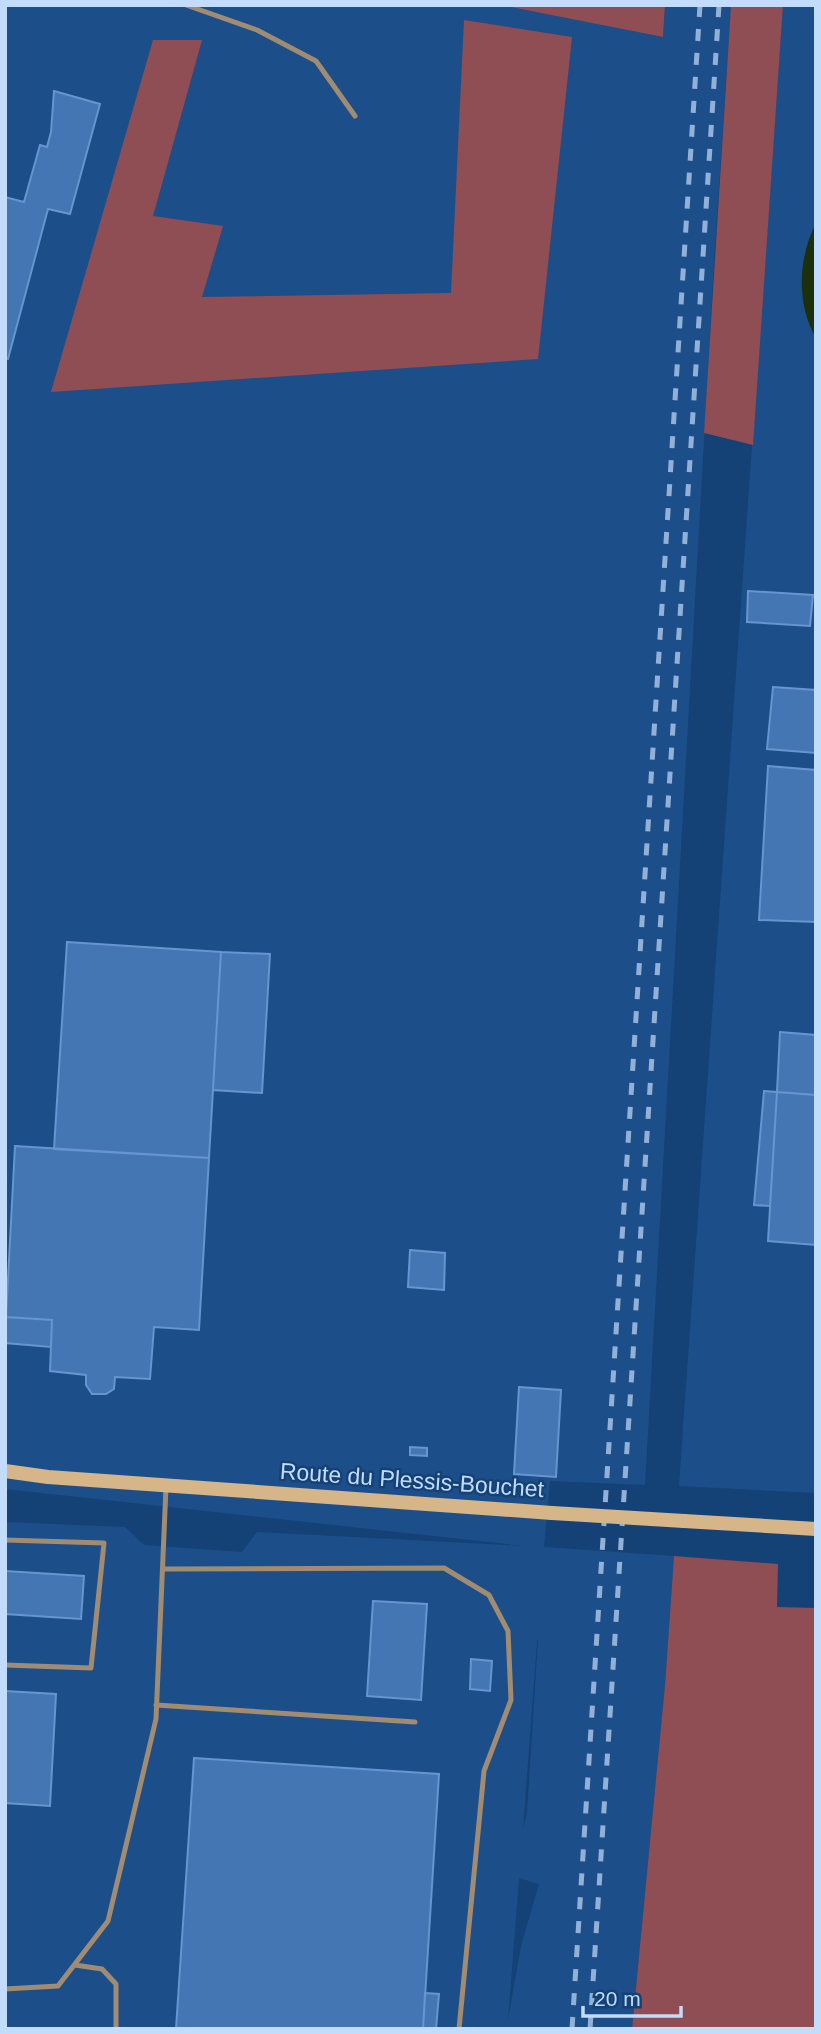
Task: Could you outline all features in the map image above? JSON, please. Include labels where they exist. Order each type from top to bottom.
[{"type":"street","name":"Route du Plessis-Bouchet","points":[[5,1471],[48,1477],[816,1529]]},
{"type":"lane","points":[[187,5],[257,30],[316,61],[355,116]]},
{"type":"lane","points":[[5,1989],[58,1986],[108,1921],[156,1719],[166,1485]]},
{"type":"lane","points":[[5,1540],[104,1543],[91,1668],[5,1665]]},
{"type":"lane","points":[[163,1569],[444,1568],[489,1595],[508,1631],[511,1700],[484,1771],[459,2029]]},
{"type":"lane","points":[[156,1705],[415,1722]]},
{"type":"lane","points":[[75,1965],[102,1969],[116,1984],[116,2029]]},
{"type":"shaded area","points":[[5,5],[500,5],[663,37],[665,5],[731,5],[645,1485],[550,1481],[544,1547],[674,1556],[665,1685],[632,2029],[5,2029],[5,1522],[125,1527],[144,1545],[242,1552],[257,1532],[525,1546],[5,1489]],"holes":[[[537,1641],[527,1813],[523,1829]],[[519,1878],[539,1884],[521,1946],[508,2020]]]},
{"type":"shaded area","points":[[500,5],[665,5],[663,37]]},
{"type":"shaded area","points":[[731,5],[783,5],[753,445],[704,433]]},
{"type":"shaded area","points":[[783,5],[816,5],[816,1493],[679,1486]]},
{"type":"shaded area","points":[[464,20],[572,37],[538,359],[51,392],[153,40],[202,40],[153,216],[223,226],[202,297],[451,293]]},
{"type":"shaded area","points":[[816,223],[816,338],[805,311],[802,281],[806,251]]},
{"type":"shaded area","points":[[674,1556],[778,1564],[777,1607],[816,1608],[816,2029],[632,2029],[665,1685]]},
{"type":"building","points":[[54,91],[100,104],[70,214],[48,209],[8,359],[5,358],[5,197],[24,202],[40,145],[47,147],[51,132]]},
{"type":"building","points":[[748,591],[813,595],[810,626],[747,622]]},
{"type":"building","points":[[773,687],[816,690],[816,753],[767,749]]},
{"type":"building","points":[[768,766],[816,770],[816,922],[759,920]]},
{"type":"building","points":[[67,942],[221,952],[209,1158],[54,1149]]},
{"type":"building","points":[[221,952],[270,954],[262,1093],[213,1090]]},
{"type":"building","points":[[780,1032],[816,1035],[816,1095],[777,1092]]},
{"type":"building","points":[[764,1091],[777,1092],[770,1206],[754,1205]]},
{"type":"building","points":[[777,1092],[816,1095],[816,1245],[768,1241]]},
{"type":"building","points":[[15,1146],[209,1158],[199,1330],[154,1327],[150,1379],[115,1377],[114,1389],[106,1394],[92,1394],[86,1385],[86,1375],[50,1371],[52,1320],[6,1317]]},
{"type":"building","points":[[410,1250],[445,1253],[444,1290],[408,1287]]},
{"type":"building","points":[[6,1317],[52,1320],[51,1347],[5,1343]]},
{"type":"building","points":[[519,1387],[561,1390],[556,1477],[514,1474]]},
{"type":"building","points":[[410,1447],[427,1448],[427,1456],[410,1455]]},
{"type":"building","points":[[5,1571],[84,1576],[81,1619],[5,1614]]},
{"type":"building","points":[[373,1601],[427,1604],[421,1700],[367,1696]]},
{"type":"building","points":[[471,1659],[492,1661],[490,1691],[470,1689]]},
{"type":"building","points":[[5,1691],[56,1694],[50,1806],[5,1803]]},
{"type":"building","points":[[194,1758],[439,1774],[423,2029],[176,2029]]},
{"type":"building","points":[[425,1993],[439,1994],[436,2029],[423,2029]]},
{"type":"railway","points":[[572,2029],[700,5]]},
{"type":"railway","points":[[590,2029],[719,5]]}]
